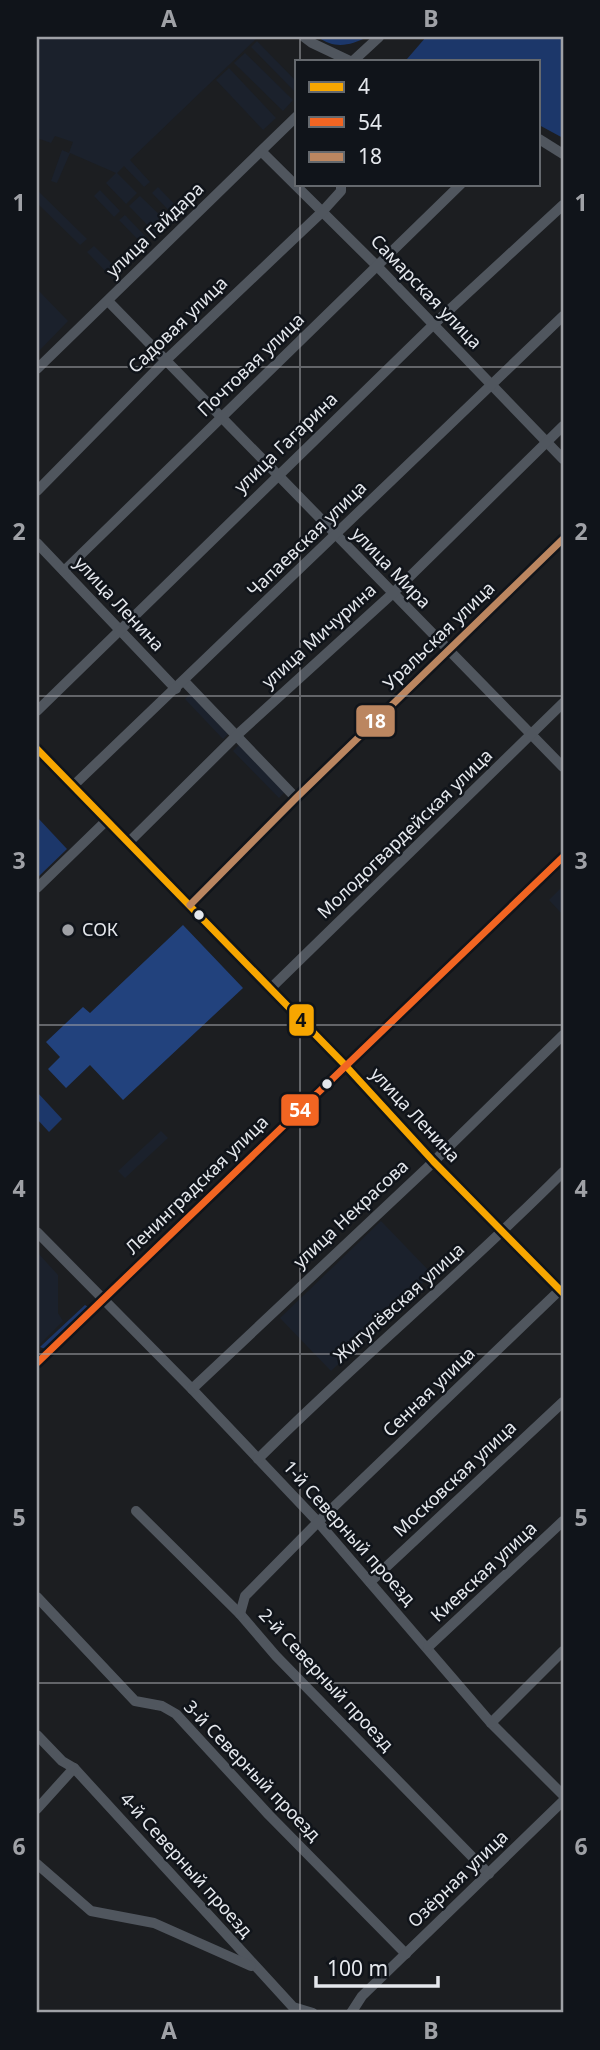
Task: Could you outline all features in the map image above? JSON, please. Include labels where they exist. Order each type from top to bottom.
[{"type":"street","points":[[304,37],[350,60]]},
{"type":"street","points":[[353,60],[379,37]]},
{"type":"street","name":"улица Гайдара","points":[[37,369],[295,118]]},
{"type":"street","points":[[540,140],[563,154]]},
{"type":"street","name":"Самарская улица","points":[[262,152],[295,185]]},
{"type":"street","name":"Самарская улица","points":[[296,186],[434,324],[563,459]]},
{"type":"street","name":"Садовая улица","points":[[37,491],[165,361],[322,212],[341,191],[341,186]]},
{"type":"street","name":"Почтовая улица","points":[[64,570],[459,186]]},
{"type":"street","name":"улица Гагарина","points":[[37,711],[434,324],[563,205]]},
{"type":"street","name":"улица Мира","points":[[108,301],[563,767]]},
{"type":"street","name":"Чапаевская улица","points":[[74,786],[563,316]]},
{"type":"street","name":"улица Мичурина","points":[[129,842],[237,735],[392,594],[563,426]]},
{"type":"street","name":"Уральская улица","points":[[190,905],[296,798],[563,539]]},
{"type":"street","name":"улица Ленина","points":[[37,542],[119,629],[237,735],[296,798]]},
{"type":"street","name":"Молодогвардейская улица","points":[[270,989],[563,703]]},
{"type":"street","name":"улица Ленина","points":[[37,748],[345,1065],[433,1161],[562,1290]]},
{"type":"street","points":[[37,888],[107,820]]},
{"type":"street","name":"Ленинградская улица","points":[[37,1363],[563,857]]},
{"type":"street","name":"улица Некрасова","points":[[192,1389],[563,1035]]},
{"type":"street","name":"Жигулёвская улица","points":[[258,1459],[310,1408],[504,1232],[563,1172]]},
{"type":"street","name":"1-й Северный проезд","points":[[37,1232],[318,1521],[491,1723],[563,1795]]},
{"type":"street","name":"Сенная улица","points":[[240,1614],[246,1595],[318,1521],[562,1290]]},
{"type":"street","name":"Московская улица","points":[[370,1582],[563,1402]]},
{"type":"street","name":"2-й Северный проезд","points":[[136,1511],[240,1614],[276,1656],[489,1874]]},
{"type":"street","name":"Киевская улица","points":[[428,1647],[563,1521]]},
{"type":"street","name":"3-й Северный проезд","points":[[37,1597],[135,1701],[162,1706],[176,1714],[269,1815],[406,1954]]},
{"type":"street","points":[[491,1723],[563,1651]]},
{"type":"street","name":"4-й Северный проезд","points":[[37,1735],[62,1761],[74,1768],[293,2007],[313,2013]]},
{"type":"street","points":[[37,1809],[74,1768]]},
{"type":"street","name":"Озёрная улица","points":[[351,2013],[362,1996],[563,1801]]},
{"type":"street","points":[[37,1864],[91,1911],[154,1923],[257,1968]]},
{"type":"shaded area","points":[[37,37],[258,37],[130,160],[150,182],[144,187],[124,166],[117,173],[137,193],[126,204],[106,183],[116,173],[70,153],[57,183],[51,181],[62,150],[69,153],[73,142],[55,136],[51,143],[37,138]]},
{"type":"shaded area","points":[[318,37],[367,37],[336,45]]},
{"type":"shaded area","points":[[426,37],[563,37],[563,138],[540,126],[540,60],[407,59]]},
{"type":"shaded area","points":[[257,41],[295,80],[295,92],[251,47]]},
{"type":"shaded area","points":[[245,53],[293,100],[283,111],[234,63]]},
{"type":"shaded area","points":[[229,68],[276,118],[263,130],[216,80]]},
{"type":"shaded area","points":[[158,187],[181,211],[174,216],[152,193]]},
{"type":"shaded area","points":[[37,190],[87,239],[80,245],[37,203]]},
{"type":"shaded area","points":[[100,190],[120,211],[114,217],[94,196]]},
{"type":"shaded area","points":[[140,196],[168,223],[156,234],[129,206]]},
{"type":"shaded area","points":[[125,215],[150,241],[144,246],[119,220]]},
{"type":"shaded area","points":[[94,246],[120,272],[113,279],[87,252]]},
{"type":"shaded area","points":[[37,289],[68,321],[37,353]]},
{"type":"shaded area","points":[[190,694],[228,734],[223,739],[185,699]]},
{"type":"shaded area","points":[[239,745],[285,792],[279,798],[233,751]]},
{"type":"shaded area","points":[[37,817],[67,849],[37,878]]},
{"type":"shaded area","points":[[563,886],[563,911],[561,913],[549,900]]},
{"type":"shaded area","points":[[183,925],[243,988],[123,1100],[90,1065],[66,1088],[48,1069],[60,1057],[46,1042],[83,1007],[90,1013]]},
{"type":"shaded area","points":[[37,1092],[62,1119],[49,1132],[37,1119]]},
{"type":"shaded area","points":[[161,1131],[168,1138],[125,1178],[118,1171]]},
{"type":"shaded area","points":[[381,1221],[432,1274],[331,1371],[280,1318]]},
{"type":"shaded area","points":[[37,1252],[58,1275],[58,1313],[63,1321],[37,1347]]},
{"type":"shaded area","points":[[85,1305],[88,1307],[45,1349],[40,1347]]},
{"type":"transit line","name":"18","points":[[190,905],[296,798],[563,539]]},
{"type":"transit line","name":"4","points":[[37,749],[563,1293]]},
{"type":"transit line","name":"54","points":[[37,1363],[563,857]]},
{"type":"place","name":"СОК","points":[[68,930]]}]
